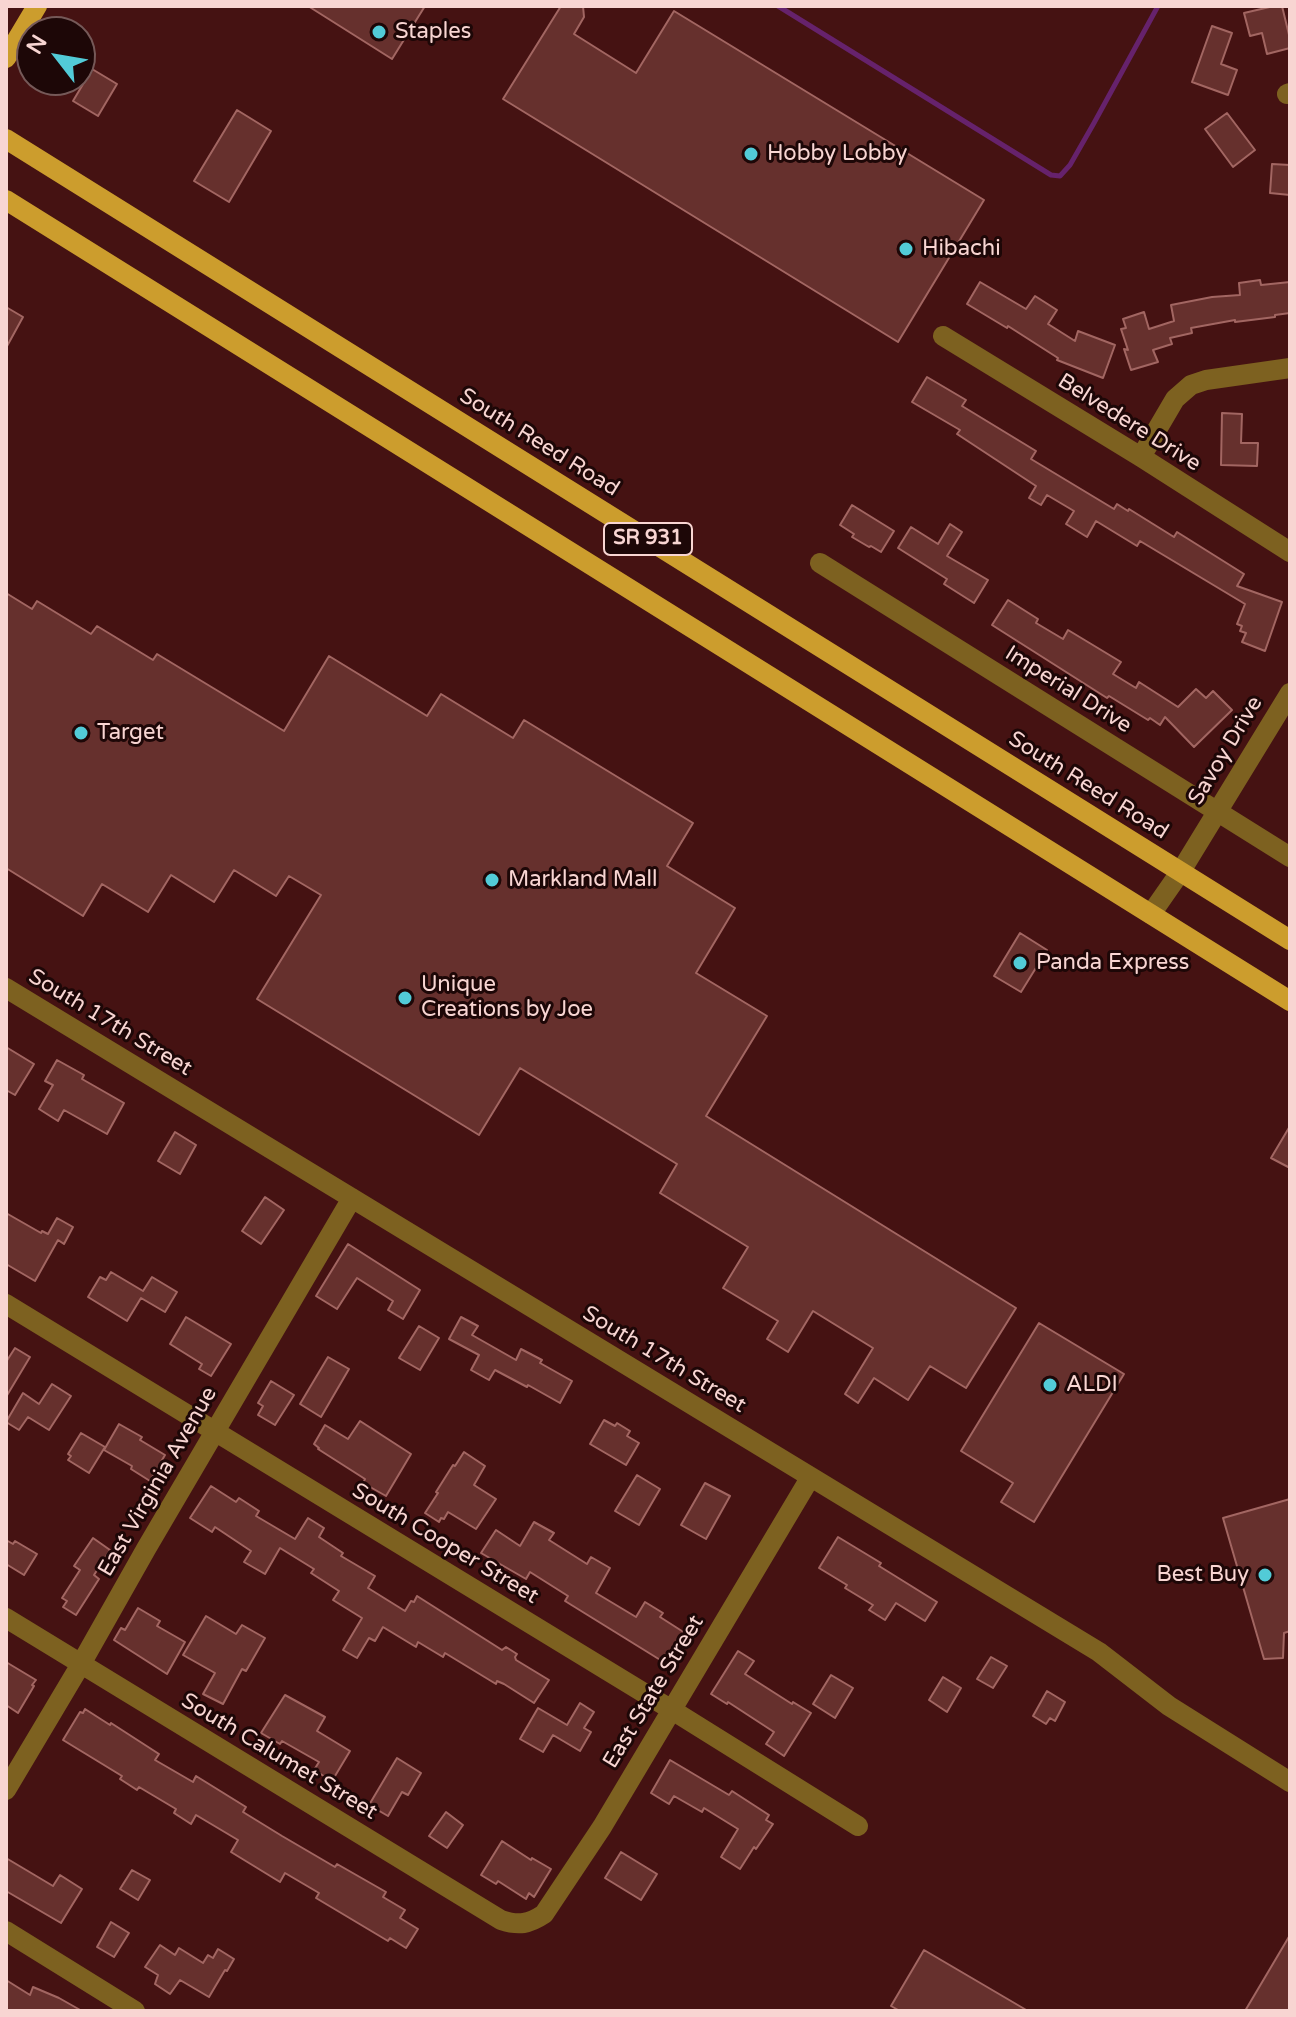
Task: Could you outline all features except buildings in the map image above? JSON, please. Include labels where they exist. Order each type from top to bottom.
[{"type":"main road","points":[[6,58],[37,6]]},
{"type":"main road","name":"South Reed Road","points":[[6,139],[1290,940]]},
{"type":"main road","name":"SR 931","points":[[6,200],[1290,1001]]},
{"type":"street","name":"Belvedere Drive","points":[[943,336],[1290,552]]},
{"type":"street","points":[[1141,457],[1175,399],[1191,385],[1290,368]]},
{"type":"street","name":"Imperial Drive","points":[[820,563],[1290,857]]},
{"type":"street","name":"Savoy Drive","points":[[1151,914],[1181,871],[1290,693]]},
{"type":"street","name":"South 17th Street","points":[[6,988],[1099,1652],[1169,1706],[1290,1782]]},
{"type":"street","name":"East Virginia Avenue","points":[[6,1790],[352,1198]]},
{"type":"street","name":"South Cooper Street","points":[[6,1304],[858,1826]]},
{"type":"street","name":"East State Street","points":[[530,1923],[544,1914],[602,1827],[810,1478]]},
{"type":"street","name":"South Calumet Street","points":[[6,1618],[501,1920],[516,1925],[530,1923]]},
{"type":"street","points":[[6,1931],[135,2011]]},
{"type":"waterway","points":[[778,6],[1051,175],[1060,176],[1070,165],[1158,6]]},
{"type":"place","name":"Staples","points":[[379,32]]},
{"type":"place","name":"Hobby Lobby","points":[[751,154]]},
{"type":"place","name":"Hibachi","points":[[906,249]]},
{"type":"place","name":"Target","points":[[81,733]]},
{"type":"place","name":"Markland Mall","points":[[492,880]]},
{"type":"place","name":"Panda Express","points":[[1020,963]]},
{"type":"place","name":"Unique Creations by Joe","points":[[405,998]]},
{"type":"place","name":"ALDI","points":[[1050,1385]]},
{"type":"place","name":"Best Buy","points":[[1265,1575]]}]
